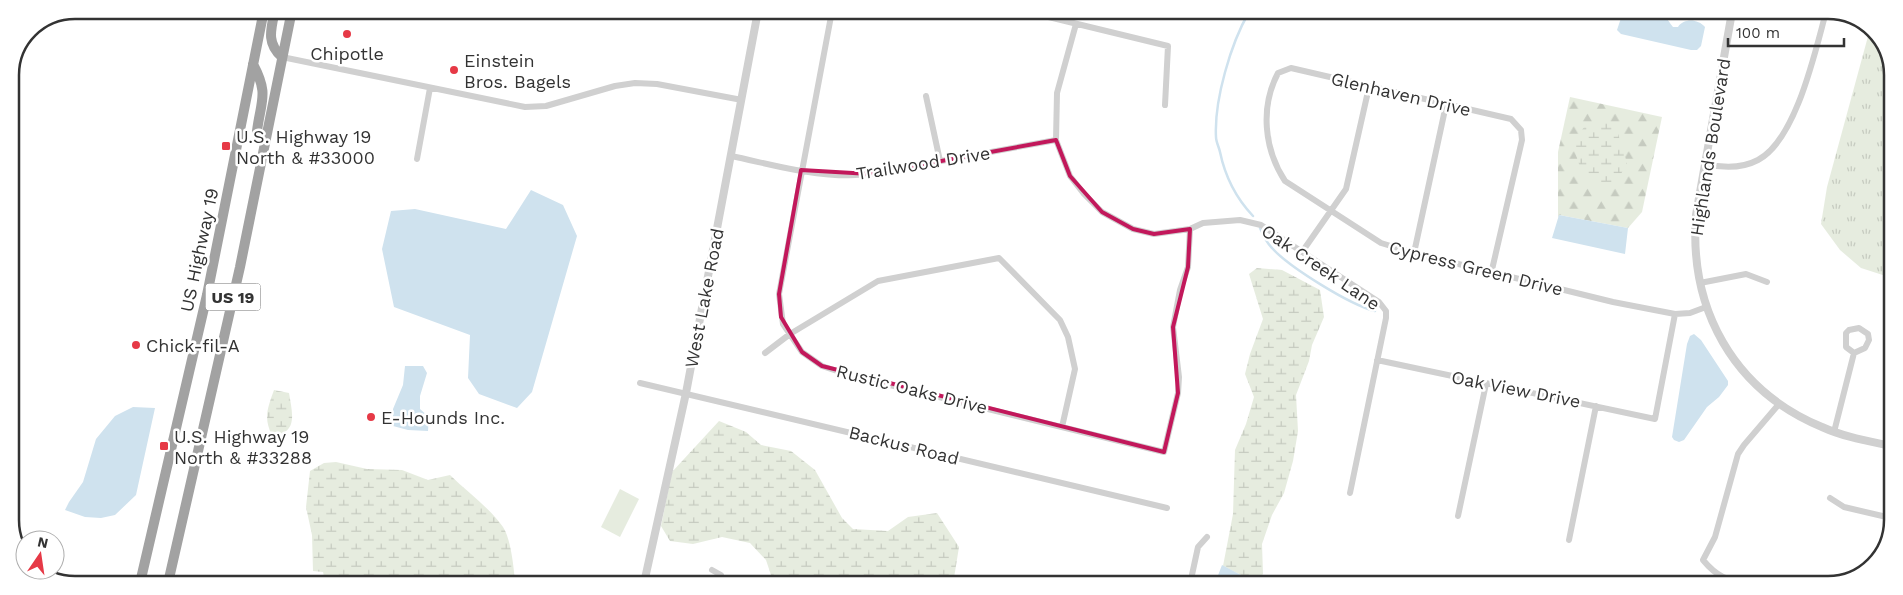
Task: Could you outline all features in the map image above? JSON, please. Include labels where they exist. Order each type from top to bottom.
[{"type":"highway","name":"US Highway 19","points":[[142,576],[207,294],[262,19]]},
{"type":"highway","points":[[272,19],[271,44],[274,50],[282,57]]},
{"type":"highway","name":"US 19","points":[[170,576],[240,267],[264,139],[290,19]]},
{"type":"highway","points":[[253,64],[263,85],[263,99],[257,131],[264,139]]},
{"type":"street","name":"West Lake Road","points":[[646,576],[686,393],[757,19]]},
{"type":"street","name":"Rustic Oaks Drive","points":[[830,19],[779,294],[781,317],[790,334],[802,352],[822,366],[1164,452],[1178,393],[1179,377],[1172,327],[1180,290],[1188,267],[1190,229]]},
{"type":"street","points":[[1056,19],[1168,46],[1165,105]]},
{"type":"street","name":"Highlands Boulevard","points":[[1731,19],[1694,235],[1700,283],[1706,307],[1731,355],[1753,381],[1779,404],[1808,421],[1834,432],[1884,444]]},
{"type":"street","points":[[1705,164],[1719,167],[1739,166],[1759,159],[1774,146],[1798,106],[1824,19]]},
{"type":"street","name":"Oak Creek Lane","points":[[1076,24],[1057,93],[1056,140],[1070,176],[1102,212],[1133,229],[1154,234],[1190,229],[1203,223],[1240,220],[1261,225],[1379,302],[1386,310],[1386,318],[1350,493]]},
{"type":"street","points":[[282,57],[525,107],[567,101],[615,86],[635,83],[657,84],[742,100]]},
{"type":"street","name":"Glenhaven Drive","points":[[1278,73],[1291,68],[1511,119],[1521,130],[1522,140],[1491,274]]},
{"type":"street","name":"Cypress Green Drive","points":[[1278,73],[1273,82],[1266,114],[1266,132],[1276,168],[1285,181],[1381,243],[1414,254],[1491,274],[1613,302],[1675,314],[1690,313],[1706,307]]},
{"type":"street","points":[[1302,252],[1346,189],[1369,87]]},
{"type":"street","points":[[417,159],[430,88]]},
{"type":"street","points":[[926,96],[940,161]]},
{"type":"street","points":[[1414,254],[1446,105]]},
{"type":"street","name":"Trailwood Drive","points":[[731,156],[833,175],[870,174],[1056,140]]},
{"type":"street","points":[[765,353],[790,334],[878,281],[999,258],[1060,320],[1068,337],[1075,369],[1062,427]]},
{"type":"street","points":[[1700,283],[1746,274],[1767,282]]},
{"type":"street","name":"Oak View Drive","points":[[1377,360],[1656,418],[1675,314]]},
{"type":"street","points":[[1834,432],[1854,352]]},
{"type":"street","name":"Backus Road","points":[[640,383],[1167,508]]},
{"type":"street","points":[[1458,516],[1486,384]]},
{"type":"street","points":[[1720,576],[1712,572],[1703,560],[1715,537],[1738,454],[1779,404]]},
{"type":"street","points":[[1569,540],[1596,406]]},
{"type":"street","points":[[1830,498],[1844,507],[1884,516]]},
{"type":"street","points":[[1192,576],[1198,547],[1207,537]]},
{"type":"street","points":[[712,570],[721,576]]},
{"type":"highlighted area","points":[[1056,140],[1070,176],[1102,212],[1133,229],[1154,234],[1190,229],[1188,267],[1173,327],[1178,393],[1164,452],[822,366],[802,352],[781,317],[779,294],[801,170],[870,174]]},
{"type":"green space","points":[[1868,36],[1880,53],[1884,71],[1884,275],[1861,268],[1840,250],[1821,224],[1827,187]]},
{"type":"green space","points":[[1570,97],[1662,117],[1642,212],[1628,228],[1559,215],[1558,218],[1558,152]]},
{"type":"green space","points":[[1588,122],[1615,124],[1627,163],[1616,183],[1598,185],[1583,176],[1572,143]]},
{"type":"green space","points":[[1257,268],[1282,270],[1320,290],[1324,317],[1312,345],[1309,361],[1296,395],[1298,431],[1293,461],[1284,493],[1272,515],[1262,544],[1263,574],[1261,576],[1242,576],[1223,566],[1233,514],[1235,450],[1246,424],[1254,397],[1245,374],[1263,319],[1249,274]]},
{"type":"green space","points":[[274,390],[289,393],[292,421],[286,431],[281,434],[272,435],[267,418],[268,407]]},
{"type":"green space","points":[[719,421],[746,432],[761,445],[791,451],[815,470],[842,518],[853,529],[888,531],[908,517],[937,513],[959,547],[954,576],[771,576],[766,560],[750,543],[722,537],[693,544],[670,541],[661,526],[672,472]]},
{"type":"green space","points":[[336,462],[367,469],[402,470],[428,480],[450,475],[485,506],[503,527],[510,546],[514,576],[324,576],[323,572],[313,571],[312,535],[306,507],[310,471],[324,463]]},
{"type":"green space","points":[[620,489],[639,499],[620,537],[601,527]]},
{"type":"water","points":[[1621,19],[1667,19],[1673,27],[1678,27],[1687,21],[1695,21],[1705,27],[1701,46],[1697,50],[1621,34],[1617,30]]},
{"type":"water","points":[[531,190],[563,205],[577,236],[532,392],[517,408],[479,394],[468,378],[470,335],[394,307],[382,249],[391,211],[415,209],[506,229]]},
{"type":"water","points":[[1559,215],[1628,228],[1625,254],[1552,238]]},
{"type":"water","points":[[1694,334],[1701,340],[1728,381],[1728,385],[1719,397],[1707,407],[1684,440],[1679,442],[1672,437],[1687,344],[1690,336]]},
{"type":"water","points":[[405,366],[423,366],[427,373],[420,396],[420,409],[429,417],[428,431],[408,430],[393,426],[393,409],[403,385]]},
{"type":"water","points":[[133,407],[155,408],[136,495],[115,515],[101,518],[85,517],[65,510],[83,482],[96,439],[115,416]]},
{"type":"water","points":[[1222,565],[1242,576],[1218,576]]},
{"type":"waterway","points":[[1245,19],[1225,72],[1218,106],[1216,141],[1232,186],[1253,216]]},
{"type":"waterway","points":[[1260,228],[1270,246],[1305,275],[1351,301],[1375,311]]},
{"type":"place","name":"Chipotle","points":[[347,34]]},
{"type":"place","name":"Einstein Bros. Bagels","points":[[454,70]]},
{"type":"place","name":"U.S. Highway 19 North & #33000","points":[[226,146]]},
{"type":"place","name":"Chick-fil-A","points":[[136,345]]},
{"type":"place","name":"E-Hounds Inc.","points":[[371,417]]},
{"type":"place","name":"U.S. Highway 19 North & #33288","points":[[164,446]]}]
